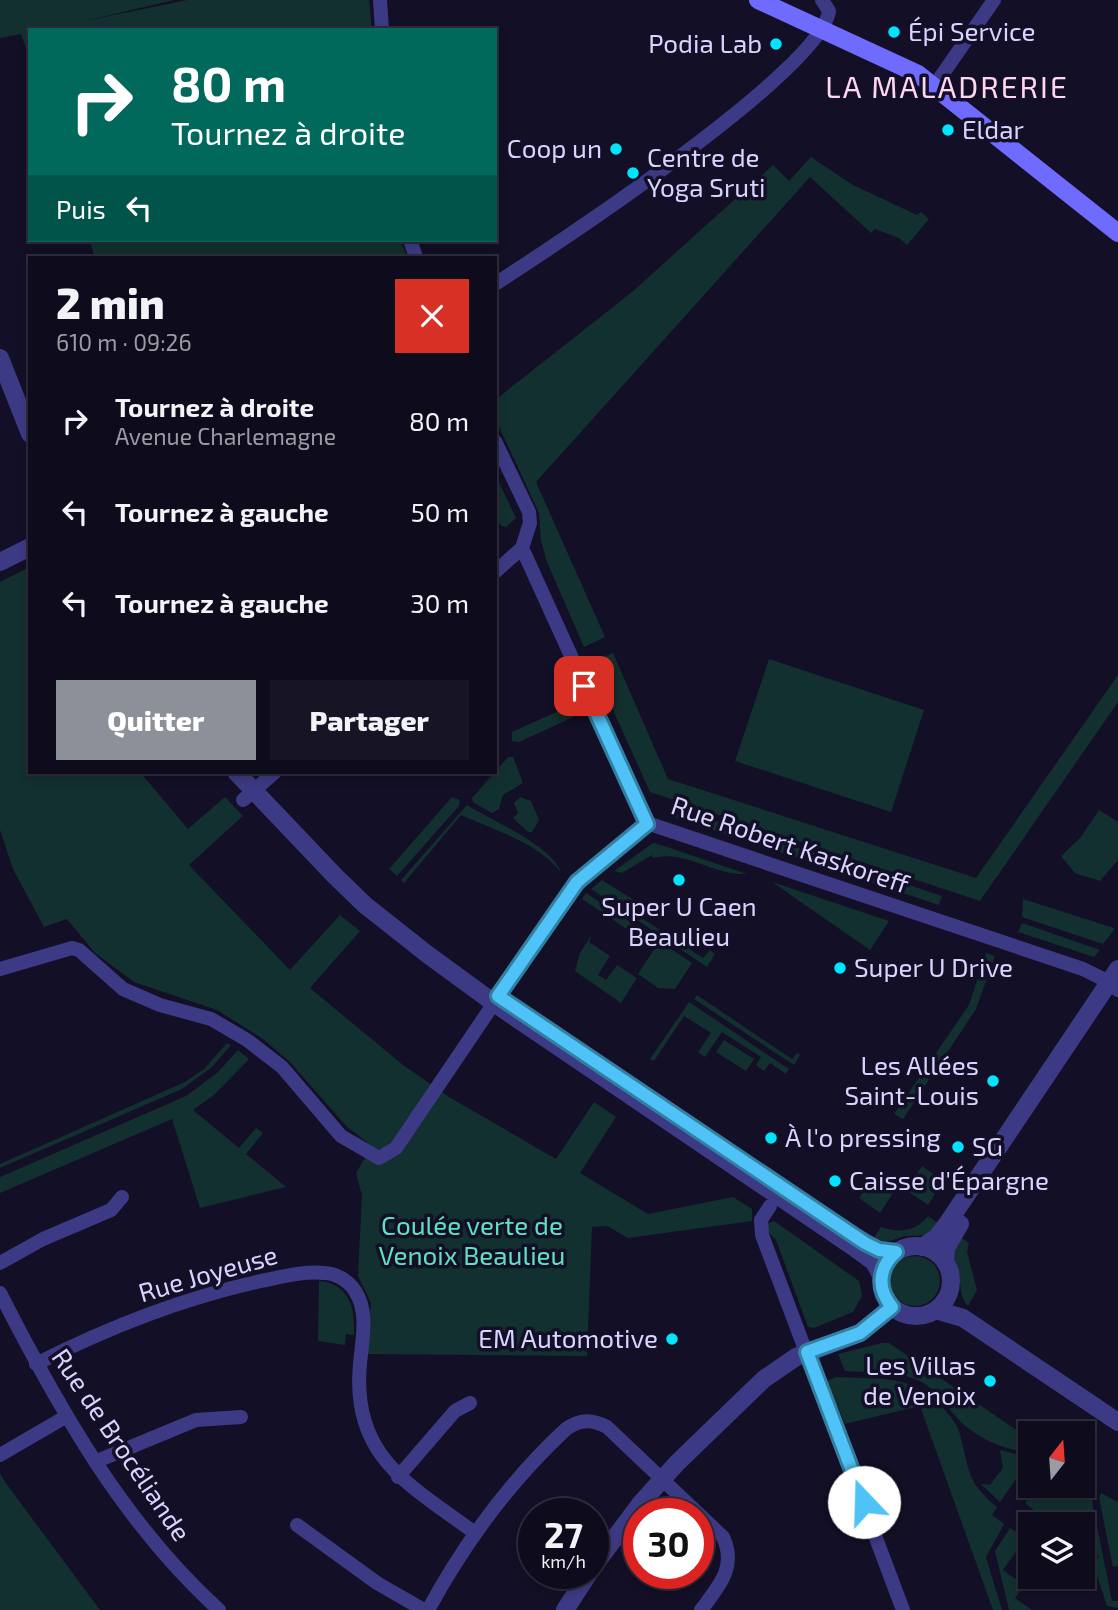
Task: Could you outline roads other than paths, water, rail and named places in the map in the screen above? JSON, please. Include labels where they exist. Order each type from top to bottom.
[{"type":"main road","points":[[758,0],[914,72],[935,85],[1118,233]]},
{"type":"street","points":[[380,0],[382,28]]},
{"type":"street","points":[[497,283],[639,188],[765,88],[805,52],[822,29],[829,11],[822,0]]},
{"type":"street","points":[[935,85],[994,0]]},
{"type":"street","points":[[0,358],[28,429]]},
{"type":"street","points":[[497,445],[529,512],[530,523],[522,548],[497,570]]},
{"type":"street","points":[[0,562],[28,548]]},
{"type":"street","name":"Rue Robert Kaskoreff","points":[[522,548],[647,824],[1083,969],[1115,984]]},
{"type":"street","points":[[238,774],[365,905],[496,1000],[874,1262],[881,1275],[883,1292],[892,1307],[913,1316],[936,1310],[963,1318],[1118,1422]]},
{"type":"street","points":[[251,787],[272,774]]},
{"type":"street","points":[[0,969],[72,948],[79,950],[123,989],[160,1005],[211,1019],[255,1045],[282,1067],[341,1136],[379,1157],[396,1148],[577,882],[647,824]]},
{"type":"street","points":[[496,1000],[865,1243],[879,1250],[896,1252],[922,1247],[936,1238],[1115,984]]},
{"type":"street","points":[[1115,984],[951,1236],[946,1248],[945,1262],[950,1287],[958,1302],[968,1311],[1118,1413]]},
{"type":"street","points":[[0,1263],[43,1239],[111,1210],[122,1198]]},
{"type":"street","points":[[771,1206],[760,1226],[903,1610]]},
{"type":"street","points":[[922,1247],[939,1255],[945,1262]]},
{"type":"street","points":[[881,1275],[884,1266],[896,1252]]},
{"type":"street","name":"Rue Joyeuse","points":[[36,1364],[117,1327],[205,1296],[279,1277],[324,1273],[335,1275],[350,1285],[362,1308],[360,1403],[372,1439],[398,1477],[475,1533]]},
{"type":"street","points":[[936,1310],[947,1297],[950,1287]]},
{"type":"street","name":"Rue de Brocéliande","points":[[0,1293],[36,1364],[67,1416],[158,1550],[219,1610]]},
{"type":"street","points":[[609,1547],[662,1479],[764,1379],[807,1352],[860,1333],[892,1307]]},
{"type":"street","points":[[398,1477],[454,1411],[470,1404]]},
{"type":"street","points":[[0,1455],[67,1416]]},
{"type":"street","points":[[97,1461],[197,1420],[242,1417]]},
{"type":"street","points":[[298,1525],[377,1583],[426,1610],[475,1533],[538,1456],[566,1429],[581,1421],[598,1422],[607,1427],[723,1537],[728,1548],[728,1572],[701,1610]]},
{"type":"street","points":[[565,1610],[579,1589]]},
{"type":"place","name":"Épi Service","points":[[894,32]]},
{"type":"place","name":"Podia Lab","points":[[776,44]]},
{"type":"place","name":"Eldar","points":[[948,130]]},
{"type":"place","name":"Coop un","points":[[616,149]]},
{"type":"place","name":"Centre de Yoga Sruti","points":[[633,173]]},
{"type":"place","name":"Super U Caen Beaulieu","points":[[679,880]]},
{"type":"place","name":"Super U Drive","points":[[840,968]]},
{"type":"place","name":"Les Allées Saint-Louis","points":[[993,1081]]},
{"type":"place","name":"À l'o pressing","points":[[771,1138]]},
{"type":"place","name":"SG","points":[[958,1147]]},
{"type":"place","name":"Caisse d'Épargne","points":[[835,1181]]},
{"type":"place","name":"EM Automotive","points":[[672,1339]]},
{"type":"place","name":"Les Villas de Venoix","points":[[990,1381]]},
{"type":"district","name":"LA MALADRERIE","points":[[947,88]]},
{"type":"park label","name":"Coulée verte de Venoix Beaulieu","points":[[472,1241]]}]
